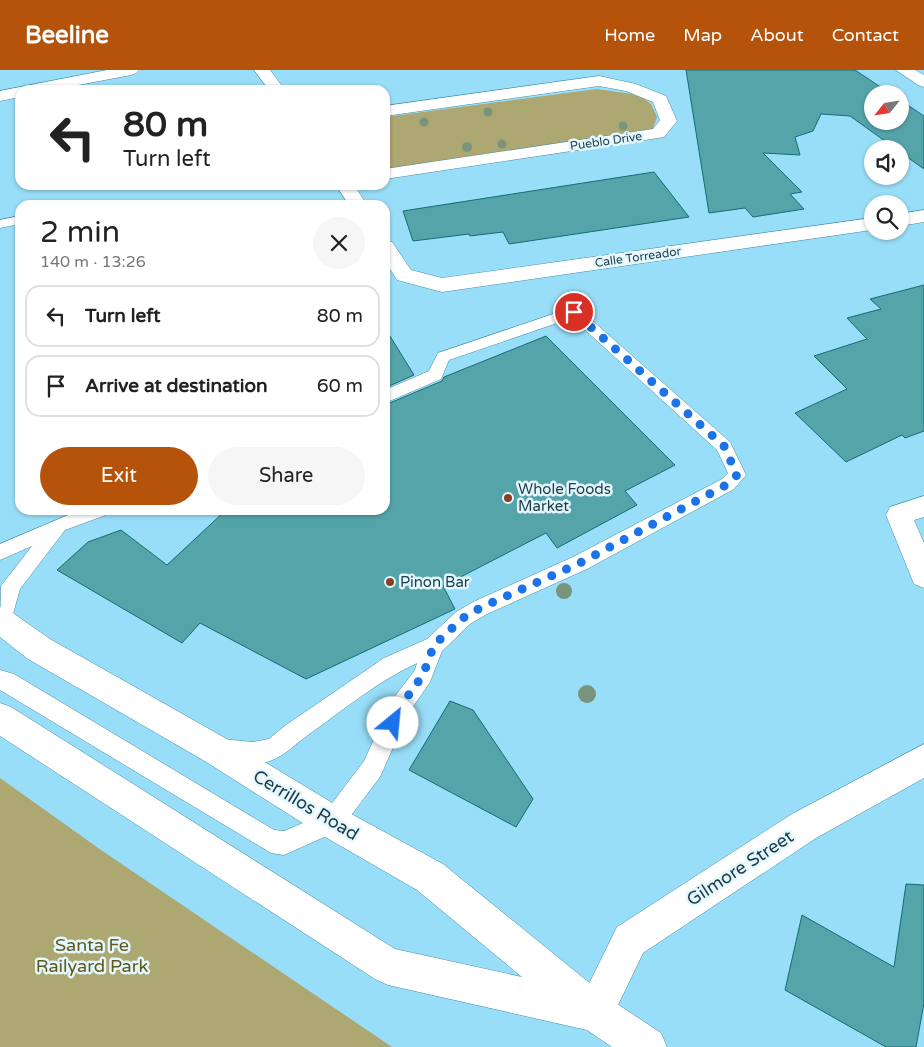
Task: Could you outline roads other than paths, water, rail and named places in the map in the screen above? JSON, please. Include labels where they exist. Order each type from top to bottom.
[{"type":"street","points":[[54,85],[131,70]]},
{"type":"street","points":[[262,70],[273,85]]},
{"type":"street","points":[[904,70],[924,82]]},
{"type":"street","name":"Pueblo Drive","points":[[390,110],[599,81],[630,87],[660,99],[669,121],[658,133],[390,173]]},
{"type":"street","points":[[0,96],[15,93]]},
{"type":"street","points":[[909,218],[924,216]]},
{"type":"street","name":"Calle Torreador","points":[[390,254],[404,275],[442,286],[864,225]]},
{"type":"street","points":[[924,506],[900,516],[924,576]]},
{"type":"street","name":"Cerrillos Road","points":[[1,621],[39,649],[214,749],[332,822],[430,877],[594,1012],[647,1047]]},
{"type":"street","name":"Cerrillos Road","points":[[0,718],[388,966],[594,1012]]},
{"type":"street","name":"Gilmore Street","points":[[594,1012],[630,940],[804,826],[924,760]]},
{"type":"lane","points":[[0,224],[15,221]]},
{"type":"lane","points":[[214,749],[268,753],[283,744],[294,732],[391,665],[434,645],[463,618],[480,608],[580,563],[728,484],[737,475],[724,446],[574,312],[443,357],[435,375],[390,394]]},
{"type":"lane","points":[[0,552],[87,515]]},
{"type":"lane","points":[[1,621],[11,586],[59,526]]},
{"type":"lane","points":[[0,680],[7,681],[271,841],[284,843],[332,822],[372,769],[400,707],[423,675],[434,645]]},
{"type":"place","name":"Whole Foods Market","points":[[508,498]]},
{"type":"place","name":"Pinon Bar","points":[[390,582]]},
{"type":"park label","name":"Santa Fe Railyard Park","points":[[92,955]]}]
